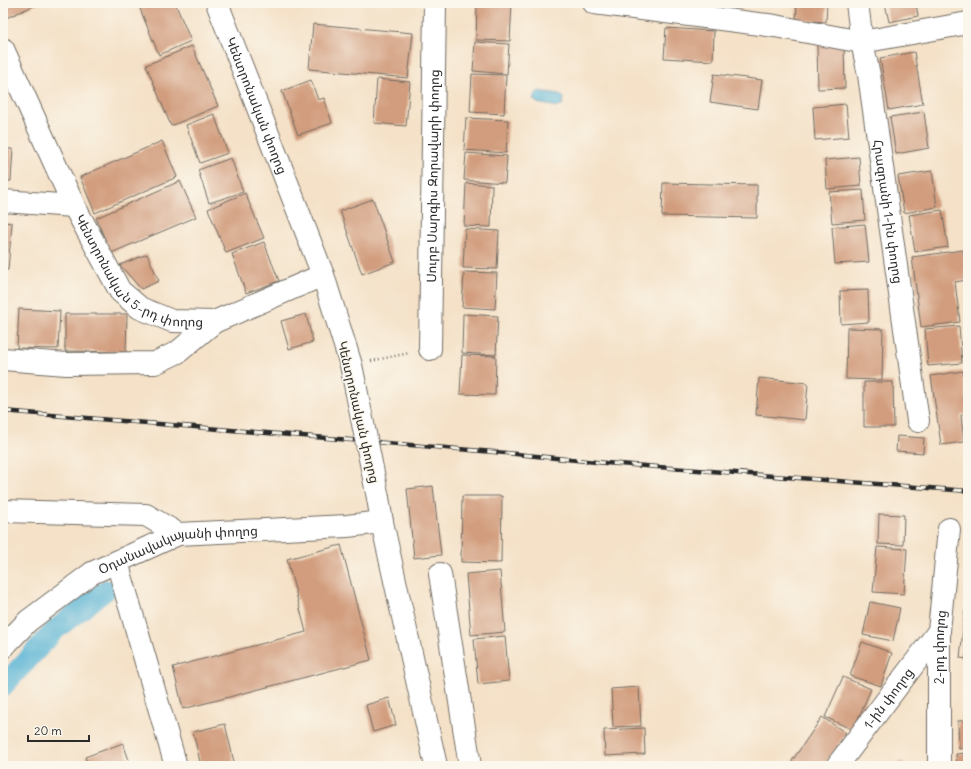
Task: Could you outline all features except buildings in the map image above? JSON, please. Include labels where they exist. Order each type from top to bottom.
[{"type":"street","name":"Կենտրոնական փողոց","points":[[217,3],[323,275],[351,365],[382,522],[436,766]]},
{"type":"street","name":"Սուրբ Սարգիս Զորավարի փողոց","points":[[430,349],[435,3]]},
{"type":"street","points":[[594,3],[775,26],[862,42],[968,23]]},
{"type":"street","name":"Հրազդանի 1-ին փողոց","points":[[857,3],[862,42],[869,76],[918,421]]},
{"type":"street","points":[[3,49],[74,206]]},
{"type":"street","name":"Կենտրոնական 5-րդ փողոց","points":[[3,201],[74,206],[120,291],[140,308],[172,321],[214,322],[323,275]]},
{"type":"street","points":[[3,359],[66,364],[155,362],[178,352],[214,322]]},
{"type":"street","points":[[3,511],[146,515],[178,534]]},
{"type":"street","name":"Օդանավակայանի փողոց","points":[[3,647],[28,621],[92,573],[178,534],[347,526],[382,522]]},
{"type":"street","name":"2-րդ փողոց","points":[[939,766],[939,631],[949,529]]},
{"type":"street","points":[[118,562],[176,766]]},
{"type":"street","points":[[440,574],[470,766]]},
{"type":"street","name":"1-ին փողոց","points":[[837,766],[939,631]]},
{"type":"path","points":[[351,365],[430,349]]},
{"type":"water","points":[[539,91],[559,94],[564,98],[563,104],[558,107],[537,103],[533,99],[535,94]]},
{"type":"waterway","points":[[3,686],[56,629],[106,590]]},
{"type":"railway","points":[[3,411],[506,453],[606,463],[968,491]]}]
